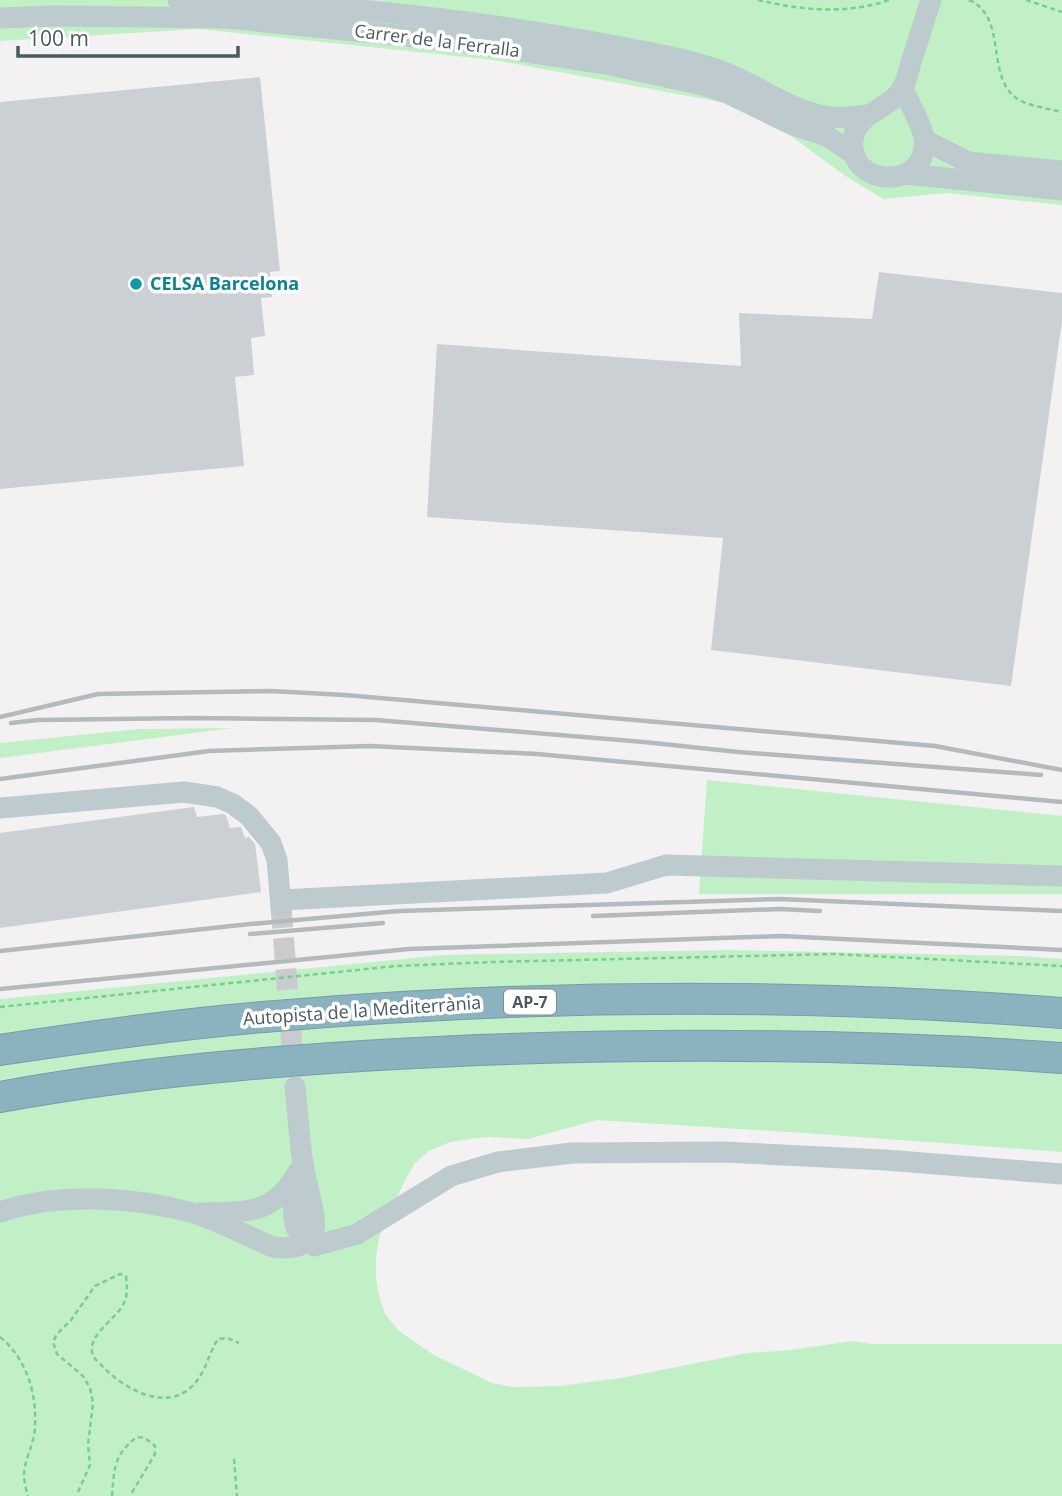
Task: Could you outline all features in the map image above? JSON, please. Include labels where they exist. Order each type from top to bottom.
[{"type":"highway","name":"Autopista de la Mediterrània","points":[[0,1050],[274,1016],[481,1003],[688,999],[897,1004],[1062,1013]]},
{"type":"highway","points":[[5,1096],[231,1066],[342,1056],[574,1046],[747,1044],[1062,1058]]},
{"type":"street","name":"Carrer de la Ferralla","points":[[178,0],[297,5],[433,18],[581,39],[671,57],[724,72],[780,102],[806,112],[833,118],[873,112]]},
{"type":"street","points":[[931,0],[903,89],[873,112],[855,133],[855,155],[867,172],[886,179],[906,174],[1062,190]]},
{"type":"street","name":"Carrer de la Ferralla","points":[[0,18],[226,18],[454,41],[592,62],[703,85],[727,93],[793,125],[827,136],[855,155]]},
{"type":"street","points":[[903,89],[920,130],[922,156],[906,174]]},
{"type":"street","points":[[873,112],[899,110],[920,130],[968,162],[1062,171]]},
{"type":"street","points":[[0,808],[184,792],[217,797],[233,804],[249,816],[271,843],[276,860],[281,903],[607,883],[666,865],[1062,876]]},
{"type":"street","points":[[0,1212],[51,1200],[87,1198],[194,1214],[272,1247],[293,1248],[302,1245],[314,1229],[314,1221],[299,1167],[295,1087]]},
{"type":"street","points":[[306,1241],[314,1246],[357,1234],[451,1176],[498,1162],[572,1153],[724,1152],[897,1161],[1062,1174]]},
{"type":"street","points":[[194,1214],[259,1209],[283,1192],[299,1167]]},
{"type":"path","points":[[758,0],[794,8],[831,9],[859,9],[890,0]]},
{"type":"path","points":[[969,0],[975,3],[992,26],[1001,79],[1018,99],[1062,112]]},
{"type":"path","points":[[1026,0],[1062,12]]},
{"type":"path","points":[[0,1007],[396,966],[835,954],[1062,966]]},
{"type":"path","points":[[78,1492],[90,1465],[88,1445],[93,1403],[90,1388],[83,1376],[57,1354],[53,1342],[95,1286],[120,1274],[126,1276],[127,1291],[123,1305],[91,1346],[94,1357],[113,1377],[138,1394],[168,1398],[187,1389],[199,1379],[218,1339],[227,1338],[239,1343]]},
{"type":"path","points":[[0,1337],[7,1342],[23,1365],[34,1393],[36,1427],[24,1475],[28,1496]]},
{"type":"path","points":[[112,1496],[115,1465],[122,1449],[137,1437],[145,1437],[155,1446],[155,1454],[130,1496]]},
{"type":"path","points":[[234,1459],[237,1496]]},
{"type":"green space","points":[[0,0],[1062,0],[1062,205],[946,193],[883,199],[844,175],[753,108],[494,60],[198,29],[0,41]]},
{"type":"green space","points":[[233,728],[0,758],[0,743],[139,729]]},
{"type":"green space","points":[[707,780],[1062,816],[1062,894],[699,894]]},
{"type":"green space","points":[[728,950],[1062,959],[1062,1152],[597,1120],[528,1139],[489,1137],[450,1142],[429,1151],[415,1163],[379,1238],[376,1278],[385,1314],[399,1331],[434,1355],[492,1383],[512,1387],[559,1386],[621,1378],[747,1353],[852,1341],[873,1344],[1062,1344],[1062,1496],[0,1496],[0,999],[443,955]]},
{"type":"building","name":"CELSA Barcelona","points":[[260,77],[280,271],[270,272],[272,297],[261,298],[265,336],[251,338],[254,375],[235,377],[244,466],[0,489],[0,102]]},
{"type":"building","points":[[879,272],[1062,293],[1062,321],[1011,686],[711,650],[723,538],[427,517],[437,344],[741,366],[739,313],[872,319]]},
{"type":"building","points":[[194,807],[197,817],[226,815],[230,828],[241,827],[245,838],[249,837],[255,844],[261,892],[0,928],[0,833]]},
{"type":"tunnel","points":[[281,907],[294,1072]]},
{"type":"railway","points":[[0,717],[98,694],[271,691],[345,695],[935,746],[1062,770]]},
{"type":"railway","points":[[11,723],[38,720],[194,718],[376,720],[1041,775]]},
{"type":"railway","points":[[0,779],[209,751],[370,746],[537,754],[1062,802]]},
{"type":"railway","points":[[0,951],[399,911],[779,899],[1062,911]]},
{"type":"railway","points":[[593,916],[780,909],[820,911]]},
{"type":"railway","points":[[250,934],[383,923]]},
{"type":"railway","points":[[0,989],[409,949],[781,936],[1062,950]]},
{"type":"place","name":"CELSA Barcelona","points":[[136,284]]}]
